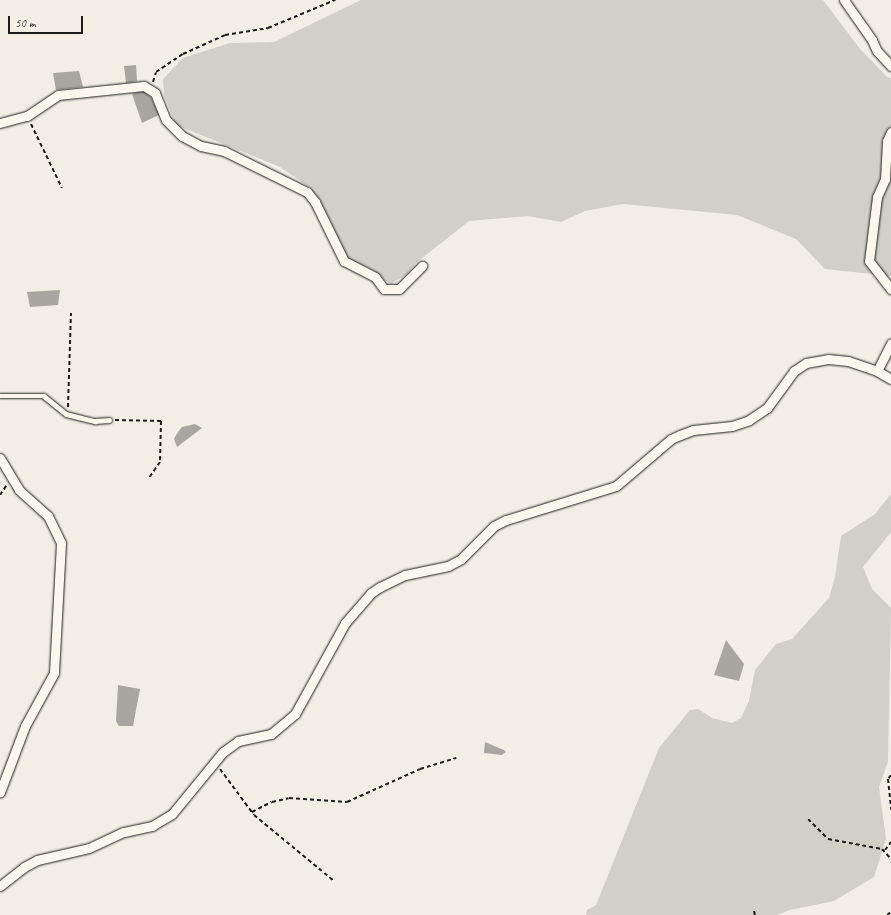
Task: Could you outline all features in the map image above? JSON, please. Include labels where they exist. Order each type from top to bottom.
[{"type":"street","points":[[844,0],[872,40],[877,51],[891,66]]},
{"type":"street","points":[[0,123],[26,116],[58,95],[147,87],[155,93],[166,120],[188,140],[201,146],[224,151],[307,192],[315,202],[344,261],[375,277],[384,289],[399,289],[422,266]]},
{"type":"street","points":[[891,132],[887,141],[885,179],[878,197],[869,261],[891,289]]},
{"type":"street","points":[[878,370],[891,343]]},
{"type":"street","points":[[0,886],[24,867],[37,860],[89,848],[124,832],[152,826],[172,814],[214,762],[233,744],[270,734],[289,720],[345,623],[371,593],[405,576],[448,566],[461,559],[494,526],[506,520],[616,486],[671,439],[693,430],[732,426],[749,420],[767,408],[794,371],[806,363],[828,360],[848,361],[878,370],[891,380]]},
{"type":"street","points":[[0,458],[18,490],[48,516],[62,543],[54,673],[25,726],[0,792]]},
{"type":"lane","points":[[0,396],[44,396],[66,414],[95,421],[109,420]]},
{"type":"path","points":[[147,87],[153,82],[156,72],[183,54],[225,36],[268,28],[334,0]]},
{"type":"path","points":[[26,116],[62,188]]},
{"type":"path","points":[[66,414],[70,398],[71,313]]},
{"type":"path","points":[[109,420],[161,421],[160,462],[148,479]]},
{"type":"path","points":[[252,812],[272,802],[289,798],[344,803],[420,769],[456,758]]},
{"type":"path","points":[[214,762],[252,812],[334,881]]},
{"type":"path","points":[[891,775],[888,779],[891,810]]},
{"type":"path","points":[[808,819],[824,836],[835,842],[885,850],[891,859]]},
{"type":"path","points":[[885,850],[891,842]]},
{"type":"path","points":[[887,915],[891,912]]},
{"type":"shaded area","points":[[361,0],[823,0],[860,49],[887,77],[891,78],[891,276],[825,269],[796,239],[737,215],[623,204],[585,211],[561,222],[528,216],[469,221],[416,263],[407,274],[391,284],[373,272],[345,258],[312,189],[280,167],[176,125],[164,95],[163,79],[183,58],[230,43],[274,42]]},
{"type":"shaded area","points":[[136,65],[137,81],[126,83],[124,66]]},
{"type":"shaded area","points":[[79,71],[83,87],[56,90],[53,73]]},
{"type":"shaded area","points":[[143,90],[151,98],[159,115],[142,123],[132,94]]},
{"type":"shaded area","points":[[60,290],[58,305],[30,307],[27,292]]},
{"type":"shaded area","points":[[195,424],[202,428],[177,447],[174,439],[178,432],[182,427]]},
{"type":"shaded area","points":[[891,494],[891,532],[863,567],[872,589],[891,608],[888,762],[879,787],[886,839],[874,877],[834,901],[790,910],[777,915],[586,915],[587,910],[596,905],[659,748],[690,710],[698,709],[712,718],[732,723],[741,718],[749,701],[755,670],[776,644],[792,639],[829,598],[835,577],[841,536],[875,514]]},
{"type":"shaded area","points":[[726,640],[744,664],[739,681],[714,675]]},
{"type":"shaded area","points":[[118,685],[140,689],[133,726],[119,726],[116,721]]},
{"type":"shaded area","points":[[485,742],[506,752],[502,755],[484,753]]}]
